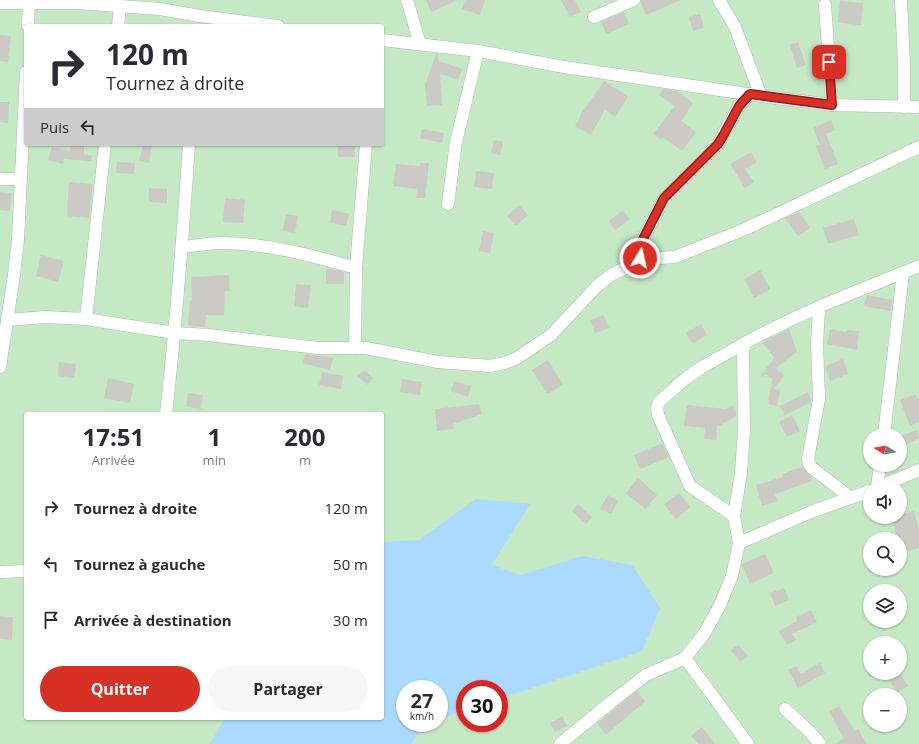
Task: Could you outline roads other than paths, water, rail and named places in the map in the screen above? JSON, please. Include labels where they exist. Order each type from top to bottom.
[{"type":"street","points":[[407,0],[420,44]]},
{"type":"street","points":[[594,18],[634,0]]},
{"type":"street","points":[[719,0],[735,27],[755,95]]},
{"type":"street","points":[[901,0],[904,63],[904,107]]},
{"type":"street","points":[[28,24],[29,2]]},
{"type":"street","points":[[0,3],[75,3],[160,9],[200,21],[247,24]]},
{"type":"street","points":[[825,5],[832,105]]},
{"type":"street","points":[[118,24],[120,6]]},
{"type":"street","points":[[384,40],[478,51],[564,66],[832,105],[919,107]]},
{"type":"street","points":[[448,204],[456,142],[478,51]]},
{"type":"street","points":[[644,259],[640,258],[642,241],[664,198],[718,144],[739,106],[755,95]]},
{"type":"street","points":[[0,367],[18,239],[24,115]]},
{"type":"street","points":[[86,319],[105,146]]},
{"type":"street","points":[[166,412],[175,333],[189,146]]},
{"type":"street","points":[[355,348],[356,268],[366,146]]},
{"type":"street","points":[[7,320],[45,317],[86,319],[175,333],[209,335],[318,348],[366,348],[438,362],[490,366],[505,363],[517,358],[551,335],[597,286],[611,276],[644,259],[675,257],[743,230],[919,147]]},
{"type":"street","points":[[0,179],[21,179]]},
{"type":"street","points":[[182,247],[224,243],[261,246],[319,257],[356,268]]},
{"type":"street","points":[[734,516],[690,486],[658,414],[657,408],[659,402],[685,379],[762,334],[819,308],[919,266]]},
{"type":"street","points":[[885,428],[903,273]]},
{"type":"street","points":[[819,308],[817,344],[818,399],[808,459],[812,468],[851,498]]},
{"type":"street","points":[[560,744],[646,675],[685,658],[704,634],[719,608],[732,576],[739,544],[734,516],[743,452],[743,350],[745,343]]},
{"type":"street","points":[[895,480],[919,470]]},
{"type":"street","points":[[739,544],[811,512],[863,493]]},
{"type":"street","points":[[0,572],[24,571]]},
{"type":"street","points":[[685,658],[748,744]]},
{"type":"street","points":[[785,709],[809,731],[820,744]]},
{"type":"water","points":[[476,499],[530,504],[492,565],[521,575],[582,556],[632,565],[660,608],[642,651],[508,696],[508,680],[456,680],[456,713],[448,716],[448,680],[396,680],[396,732],[419,732],[411,744],[210,744],[224,720],[384,720],[384,542],[419,540]]}]
